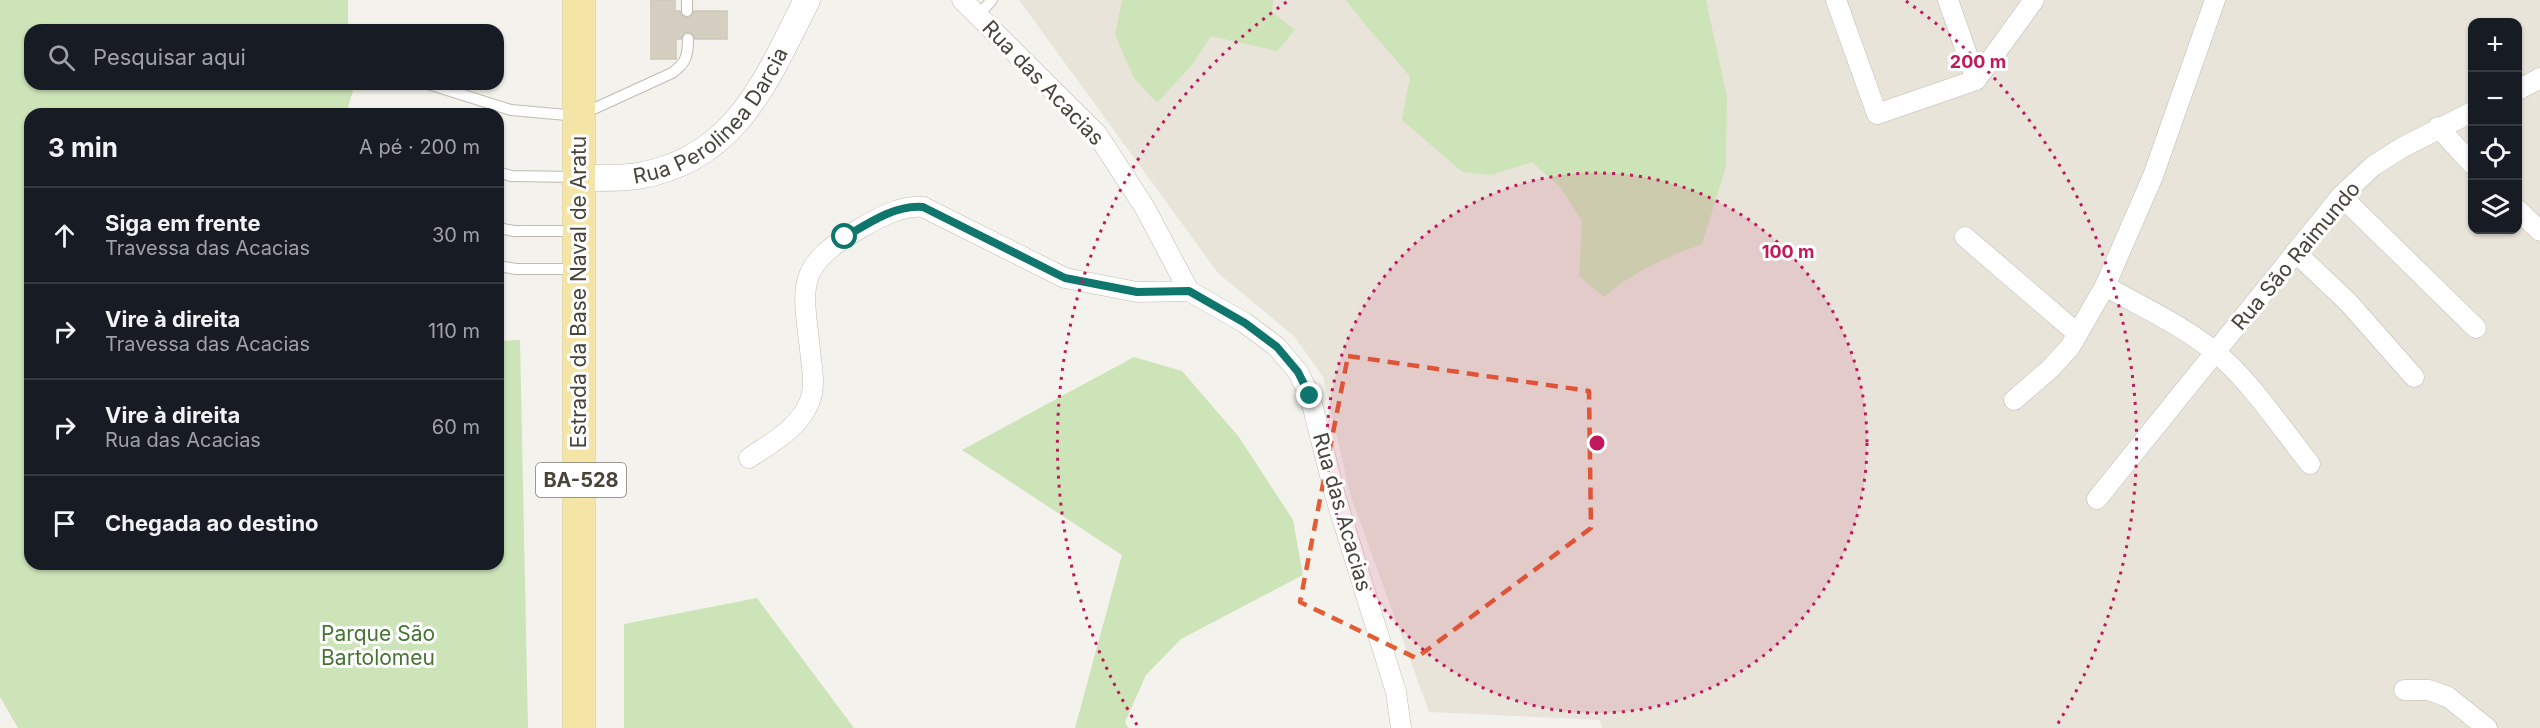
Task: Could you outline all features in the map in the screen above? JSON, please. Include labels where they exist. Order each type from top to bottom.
[{"type":"main road","name":"Estrada da Base Naval de Aratu","points":[[579,0],[579,728]]},
{"type":"street","name":"Rua Perolinea Darcia","points":[[578,178],[613,178],[660,170],[685,161],[724,136],[764,83],[807,0]]},
{"type":"street","name":"Rua das Acacias","points":[[962,0],[1097,134],[1145,208],[1189,291],[1245,323],[1277,347],[1298,372],[1306,388],[1335,495],[1396,692],[1401,728]]},
{"type":"street","points":[[1836,0],[1877,114],[1976,80],[2034,0]]},
{"type":"street","points":[[1948,0],[1976,80]]},
{"type":"street","points":[[2014,400],[2050,369],[2070,347],[2105,286],[2153,176],[2215,0]]},
{"type":"street","points":[[2522,87],[2540,78]]},
{"type":"street","name":"Rua São Raimundo","points":[[2097,499],[2341,196],[2373,166],[2438,127],[2468,114]]},
{"type":"street","points":[[2438,127],[2468,160]]},
{"type":"street","points":[[2341,196],[2476,328]]},
{"type":"street","points":[[749,458],[786,433],[809,404],[814,380],[805,296],[810,270],[819,257],[845,237],[898,210],[913,206],[923,207],[1065,278],[1137,292],[1189,291]]},
{"type":"street","points":[[2522,215],[2540,231]]},
{"type":"street","points":[[1965,237],[2078,334]]},
{"type":"street","points":[[2295,252],[2348,302],[2414,377]]},
{"type":"street","points":[[2105,286],[2189,332],[2216,352],[2233,368],[2310,464]]},
{"type":"street","points":[[2404,690],[2429,690],[2448,697],[2487,728]]},
{"type":"lane","points":[[978,15],[992,0]]},
{"type":"lane","points":[[447,90],[511,110],[578,116],[672,73],[682,66],[688,55],[688,39]]},
{"type":"lane","points":[[504,174],[578,178]]},
{"type":"lane","points":[[504,229],[579,231]]},
{"type":"lane","points":[[504,267],[580,269]]},
{"type":"highlighted area","points":[[1348,356],[1589,391],[1591,528],[1416,658],[1300,602]]},
{"type":"shaded area","points":[[1019,0],[2540,0],[2540,728],[1602,728],[1600,720],[1429,712],[1351,497],[1323,377],[1295,337],[1218,273]]},
{"type":"green space","name":"Parque São Bartolomeu","points":[[0,0],[348,0],[348,24],[24,24],[24,90],[353,90],[348,108],[24,108],[24,570],[504,570],[504,341],[520,340],[528,728],[18,728],[0,697]]},
{"type":"green space","points":[[1122,0],[1273,0],[1272,12],[1295,30],[1277,51],[1211,36],[1192,65],[1157,103],[1134,78],[1115,35]]},
{"type":"green space","points":[[1342,0],[1706,0],[1727,97],[1726,167],[1702,244],[1650,266],[1626,280],[1604,297],[1579,276],[1582,221],[1561,188],[1532,162],[1492,175],[1462,172],[1402,120],[1410,77],[1347,1]]},
{"type":"green space","points":[[1134,357],[1182,371],[1239,437],[1293,520],[1303,575],[1181,639],[1146,675],[1125,722],[1128,728],[1075,728],[1122,555],[962,450]]},
{"type":"green space","points":[[757,598],[854,728],[624,728],[624,624]]},
{"type":"building","points":[[651,0],[675,0],[675,11],[680,11],[681,15],[686,18],[691,17],[694,11],[727,11],[727,39],[695,39],[692,33],[685,32],[681,39],[676,39],[676,59],[651,59]]},
{"type":"route","points":[[845,237],[898,210],[913,206],[923,207],[1065,278],[1137,292],[1189,291],[1245,323],[1277,347],[1298,372],[1310,396]]}]
